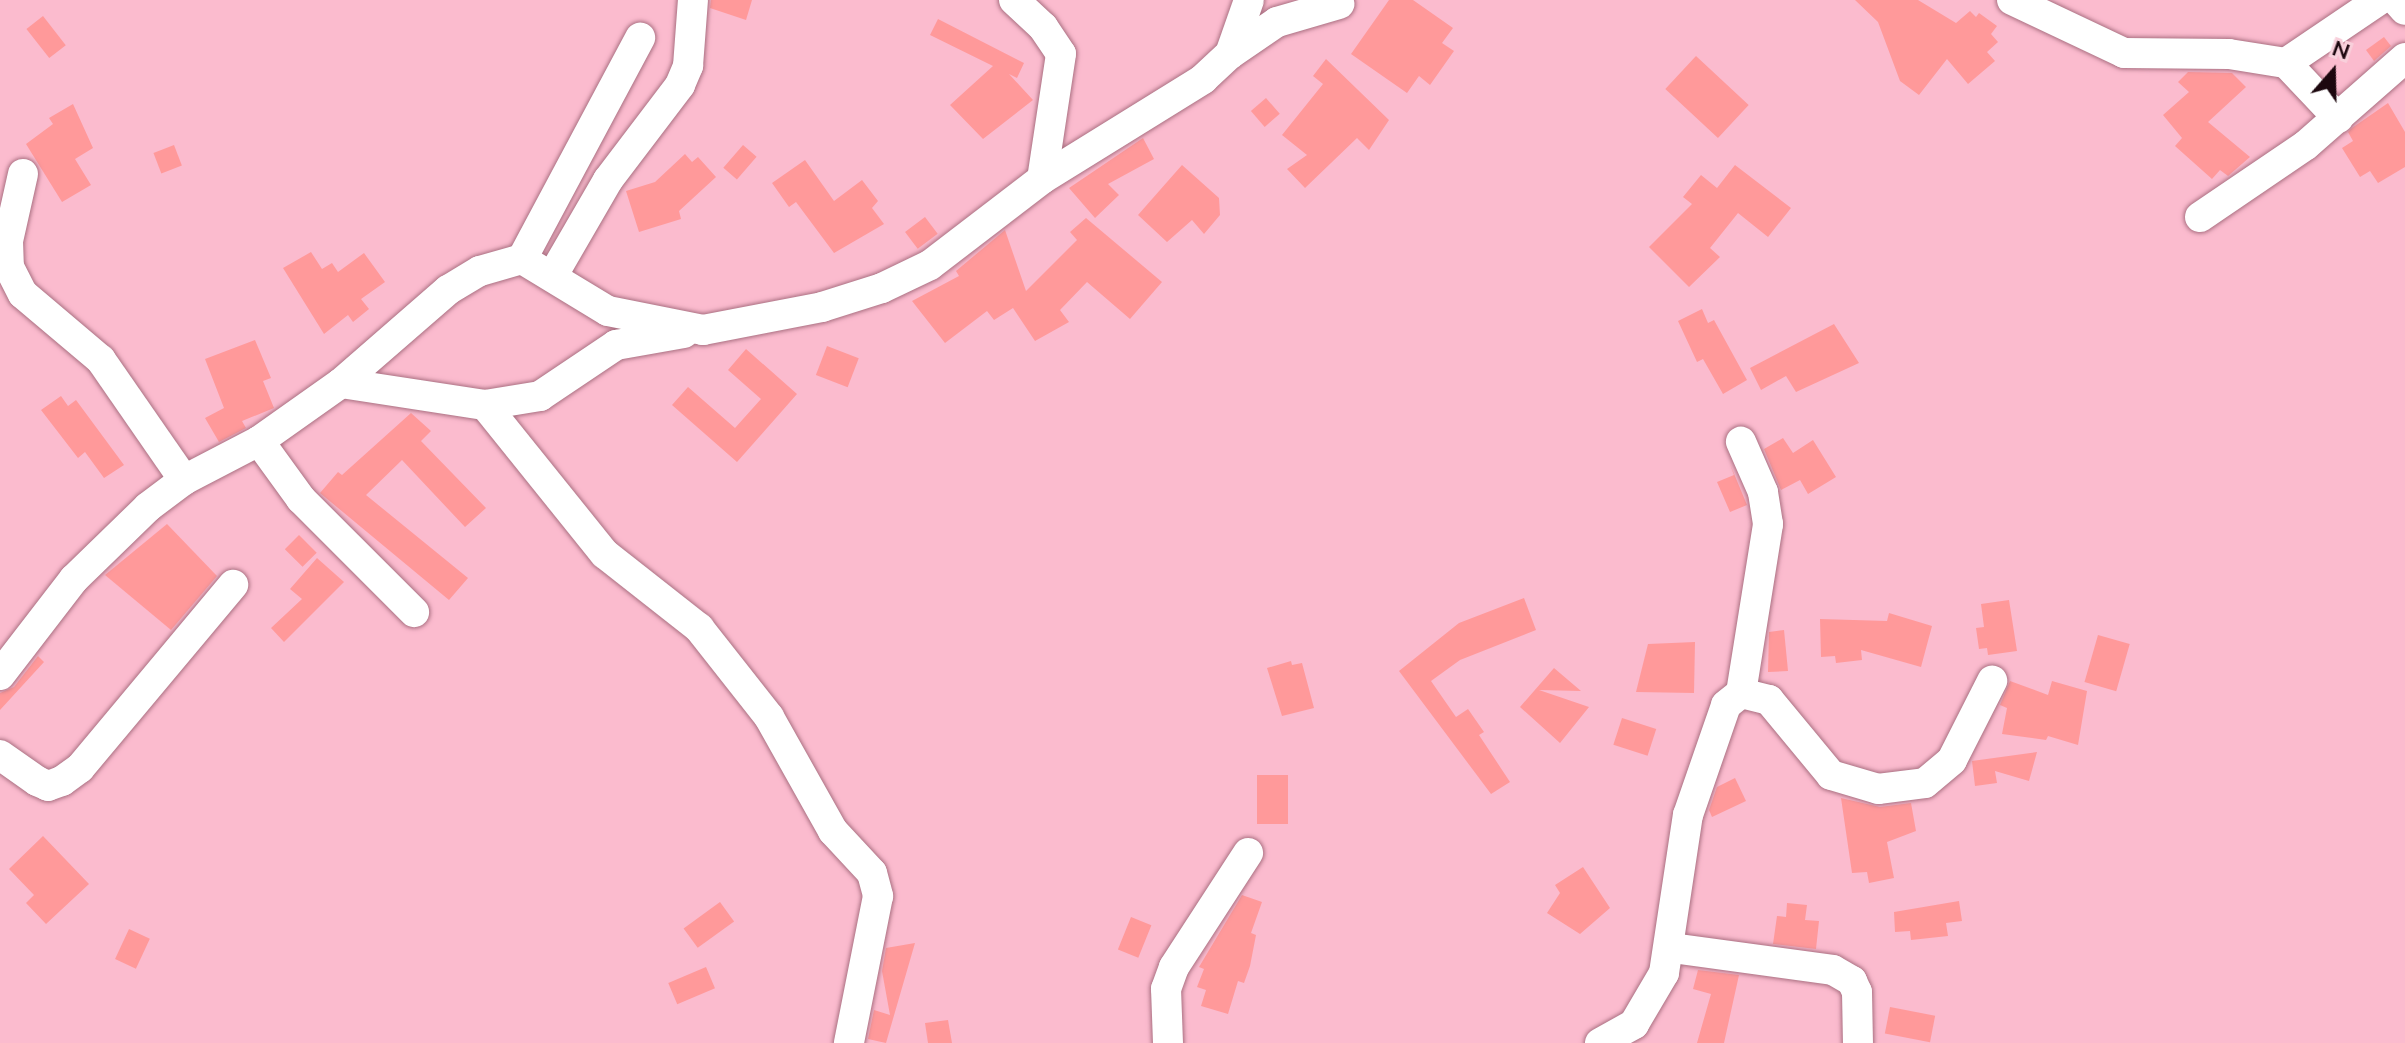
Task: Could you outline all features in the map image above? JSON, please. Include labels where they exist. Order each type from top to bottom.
[{"type":"street","points":[[553,275],[608,180],[680,85],[688,66],[693,0]]},
{"type":"street","points":[[1014,0],[1043,27],[1061,54],[1042,179]]},
{"type":"street","points":[[1230,54],[1249,0]]},
{"type":"street","points":[[2012,0],[2124,53],[2229,54],[2286,63],[2338,118]]},
{"type":"street","points":[[2286,63],[2379,0]]},
{"type":"street","points":[[2396,0],[2405,10]]},
{"type":"street","points":[[341,383],[485,405],[540,396],[616,345],[822,307],[882,288],[930,265],[1042,179],[1203,79],[1230,54],[1277,22],[1339,4]]},
{"type":"street","points":[[522,259],[640,38]]},
{"type":"street","points":[[2200,217],[2338,118],[2405,58]]},
{"type":"street","points":[[23,174],[8,241],[9,267],[23,294],[101,360],[184,480]]},
{"type":"street","points":[[0,675],[74,579],[148,507],[184,480],[259,441],[341,383],[448,290],[480,271],[522,259],[608,311],[703,330]]},
{"type":"street","points":[[485,405],[605,554],[699,628],[769,717],[833,831],[872,873],[878,896],[849,1043]]},
{"type":"street","points":[[259,441],[301,499],[414,612]]},
{"type":"street","points":[[1600,1043],[1634,1024],[1664,973],[1672,948],[1688,815],[1720,717],[1741,693],[1768,524],[1763,492],[1741,442]]},
{"type":"street","points":[[0,755],[48,786],[62,781],[80,768],[233,585]]},
{"type":"street","points":[[1741,693],[1769,700],[1831,775],[1878,789],[1925,783],[1952,760],[1992,681]]},
{"type":"street","points":[[1168,1043],[1166,989],[1174,967],[1248,853]]},
{"type":"street","points":[[1672,948],[1833,970],[1852,981],[1857,992],[1858,1043]]},
{"type":"building","points":[[711,0],[752,0],[746,20],[710,8]]},
{"type":"building","points":[[1389,0],[1413,0],[1453,28],[1442,43],[1454,51],[1430,85],[1419,76],[1407,93],[1351,54]]},
{"type":"building","points":[[1855,0],[1918,0],[1956,23],[1970,11],[1976,17],[1979,13],[1997,26],[1991,34],[1998,42],[1987,52],[1995,61],[1968,84],[1947,59],[1919,95],[1900,81],[1878,22]]},
{"type":"building","points":[[43,16],[66,45],[49,58],[26,29]]},
{"type":"building","points":[[938,19],[1024,63],[1017,78],[1009,74],[1033,100],[983,139],[950,105],[993,66],[930,35]]},
{"type":"building","points":[[2384,37],[2391,46],[2374,61],[2366,50]]},
{"type":"building","points":[[1696,56],[1749,105],[1718,138],[1665,89]]},
{"type":"building","points":[[1326,59],[1389,120],[1369,150],[1357,138],[1305,188],[1287,169],[1307,155],[1282,135],[1323,84],[1313,76]]},
{"type":"building","points":[[2188,72],[2232,73],[2246,87],[2208,122],[2250,157],[2228,176],[2220,170],[2212,179],[2175,146],[2182,138],[2163,115],[2189,92],[2178,82]]},
{"type":"building","points":[[1266,98],[1280,114],[1265,127],[1251,111]]},
{"type":"building","points":[[2388,103],[2405,132],[2405,167],[2378,183],[2370,171],[2360,177],[2342,148],[2353,141],[2348,132],[2352,128]]},
{"type":"building","points":[[73,104],[93,148],[75,159],[91,185],[62,202],[26,144],[53,124],[49,118]]},
{"type":"building","points":[[1143,138],[1154,159],[1108,184],[1119,195],[1095,218],[1069,188]]},
{"type":"building","points":[[174,145],[182,166],[161,173],[153,153]]},
{"type":"building","points":[[743,145],[757,157],[737,179],[723,168]]},
{"type":"building","points":[[685,154],[692,162],[698,157],[716,177],[679,211],[681,219],[639,232],[626,191],[655,182]]},
{"type":"building","points":[[805,160],[834,201],[862,180],[878,201],[872,208],[884,224],[834,253],[796,202],[789,207],[772,183]]},
{"type":"building","points":[[1182,165],[1219,198],[1220,215],[1204,234],[1192,220],[1167,242],[1138,215]]},
{"type":"building","points":[[1735,165],[1791,208],[1768,237],[1738,213],[1710,248],[1720,257],[1689,287],[1649,247],[1692,204],[1683,197],[1701,175],[1717,188]]},
{"type":"building","points":[[925,217],[938,234],[918,249],[905,232]]},
{"type":"building","points":[[1086,218],[1162,282],[1130,319],[1087,282],[1060,310],[1069,322],[1035,341],[1013,308],[994,320],[987,311],[945,343],[912,301],[959,276],[956,271],[1005,230],[1026,291],[1077,240],[1070,232]]},
{"type":"building","points":[[311,252],[322,269],[332,263],[338,272],[364,253],[385,282],[361,299],[369,309],[353,322],[348,315],[324,334],[283,268]]},
{"type":"building","points":[[1702,309],[1708,323],[1714,320],[1747,380],[1723,394],[1703,359],[1697,362],[1678,321]]},
{"type":"building","points":[[1834,324],[1859,363],[1796,392],[1786,376],[1761,390],[1750,368]]},
{"type":"building","points":[[255,340],[271,378],[263,381],[274,408],[242,421],[246,428],[219,442],[205,418],[224,408],[205,359]]},
{"type":"building","points":[[827,346],[859,358],[848,387],[816,375]]},
{"type":"building","points":[[746,349],[797,394],[737,462],[672,405],[688,387],[735,428],[761,399],[728,370]]},
{"type":"building","points":[[61,396],[68,406],[76,400],[124,465],[104,478],[85,452],[78,458],[41,410]]},
{"type":"building","points":[[411,413],[431,431],[421,441],[486,508],[465,527],[402,460],[366,495],[468,578],[449,600],[320,493],[338,472],[342,475]]},
{"type":"building","points":[[1783,438],[1793,453],[1813,440],[1836,477],[1808,494],[1800,480],[1781,490],[1764,449]]},
{"type":"building","points":[[1730,464],[1747,505],[1730,512],[1717,482],[1734,475]]},
{"type":"building","points":[[167,524],[217,576],[171,630],[105,575]]},
{"type":"building","points":[[299,535],[317,553],[303,567],[285,549]]},
{"type":"building","points":[[317,558],[344,582],[284,642],[271,628],[302,599],[290,589]]},
{"type":"building","points":[[1524,598],[1536,630],[1460,660],[1431,681],[1456,717],[1468,709],[1484,732],[1479,735],[1510,782],[1491,794],[1399,671],[1459,623]]},
{"type":"building","points":[[2009,600],[2017,651],[1988,655],[1987,648],[1979,649],[1976,628],[1984,627],[1981,604]]},
{"type":"building","points":[[1889,613],[1932,626],[1921,667],[1861,650],[1862,660],[1836,663],[1835,656],[1821,657],[1820,619],[1887,621]]},
{"type":"building","points":[[1784,630],[1788,671],[1768,672],[1769,632]]},
{"type":"building","points":[[2098,635],[2130,644],[2116,691],[2084,682]]},
{"type":"building","points":[[1695,642],[1694,693],[1636,692],[1648,644]]},
{"type":"building","points":[[38,656],[44,662],[0,710],[0,693],[14,687]]},
{"type":"building","points":[[1291,661],[1292,665],[1302,663],[1314,708],[1282,716],[1267,668]]},
{"type":"building","points":[[1554,668],[1581,691],[1539,690],[1589,707],[1560,743],[1520,707]]},
{"type":"building","points":[[2010,681],[2048,695],[2052,681],[2087,691],[2078,745],[2048,736],[2046,740],[2002,734],[2007,708],[2000,705]]},
{"type":"building","points":[[1622,718],[1656,729],[1648,756],[1613,745]]},
{"type":"building","points":[[2037,752],[2029,781],[1995,771],[1997,783],[1975,786],[1972,761]]},
{"type":"building","points":[[1257,775],[1288,775],[1288,824],[1257,824]]},
{"type":"building","points":[[1735,778],[1746,801],[1712,817],[1709,810],[1717,787]]},
{"type":"building","points":[[1841,798],[1880,807],[1911,803],[1916,831],[1887,842],[1894,878],[1869,883],[1867,872],[1852,873]]},
{"type":"building","points":[[43,836],[89,884],[46,924],[26,903],[34,895],[9,869]]},
{"type":"building","points":[[1583,867],[1610,908],[1580,934],[1547,913],[1560,893],[1555,885]]},
{"type":"building","points":[[1242,895],[1262,902],[1251,933],[1256,935],[1250,966],[1244,983],[1238,981],[1228,1014],[1201,1006],[1206,990],[1197,987],[1204,969],[1199,967]]},
{"type":"building","points":[[1959,901],[1962,921],[1946,923],[1948,936],[1911,940],[1910,931],[1895,932],[1894,912]]},
{"type":"building","points":[[720,902],[734,921],[698,948],[684,928]]},
{"type":"building","points":[[1787,903],[1807,905],[1805,920],[1819,921],[1816,949],[1773,944],[1777,916],[1786,917]]},
{"type":"building","points":[[1131,917],[1151,925],[1138,958],[1118,949]]},
{"type":"building","points":[[129,929],[150,939],[136,969],[115,959]]},
{"type":"building","points":[[915,943],[886,1043],[868,1039],[874,1010],[890,1015],[882,971],[886,948]]},
{"type":"building","points":[[706,967],[715,988],[677,1004],[668,983]]},
{"type":"building","points":[[1698,970],[1739,975],[1724,1043],[1697,1043],[1711,994],[1693,989]]},
{"type":"building","points":[[1890,1007],[1935,1016],[1930,1042],[1885,1034]]},
{"type":"building","points":[[948,1020],[952,1043],[928,1043],[925,1023]]}]
